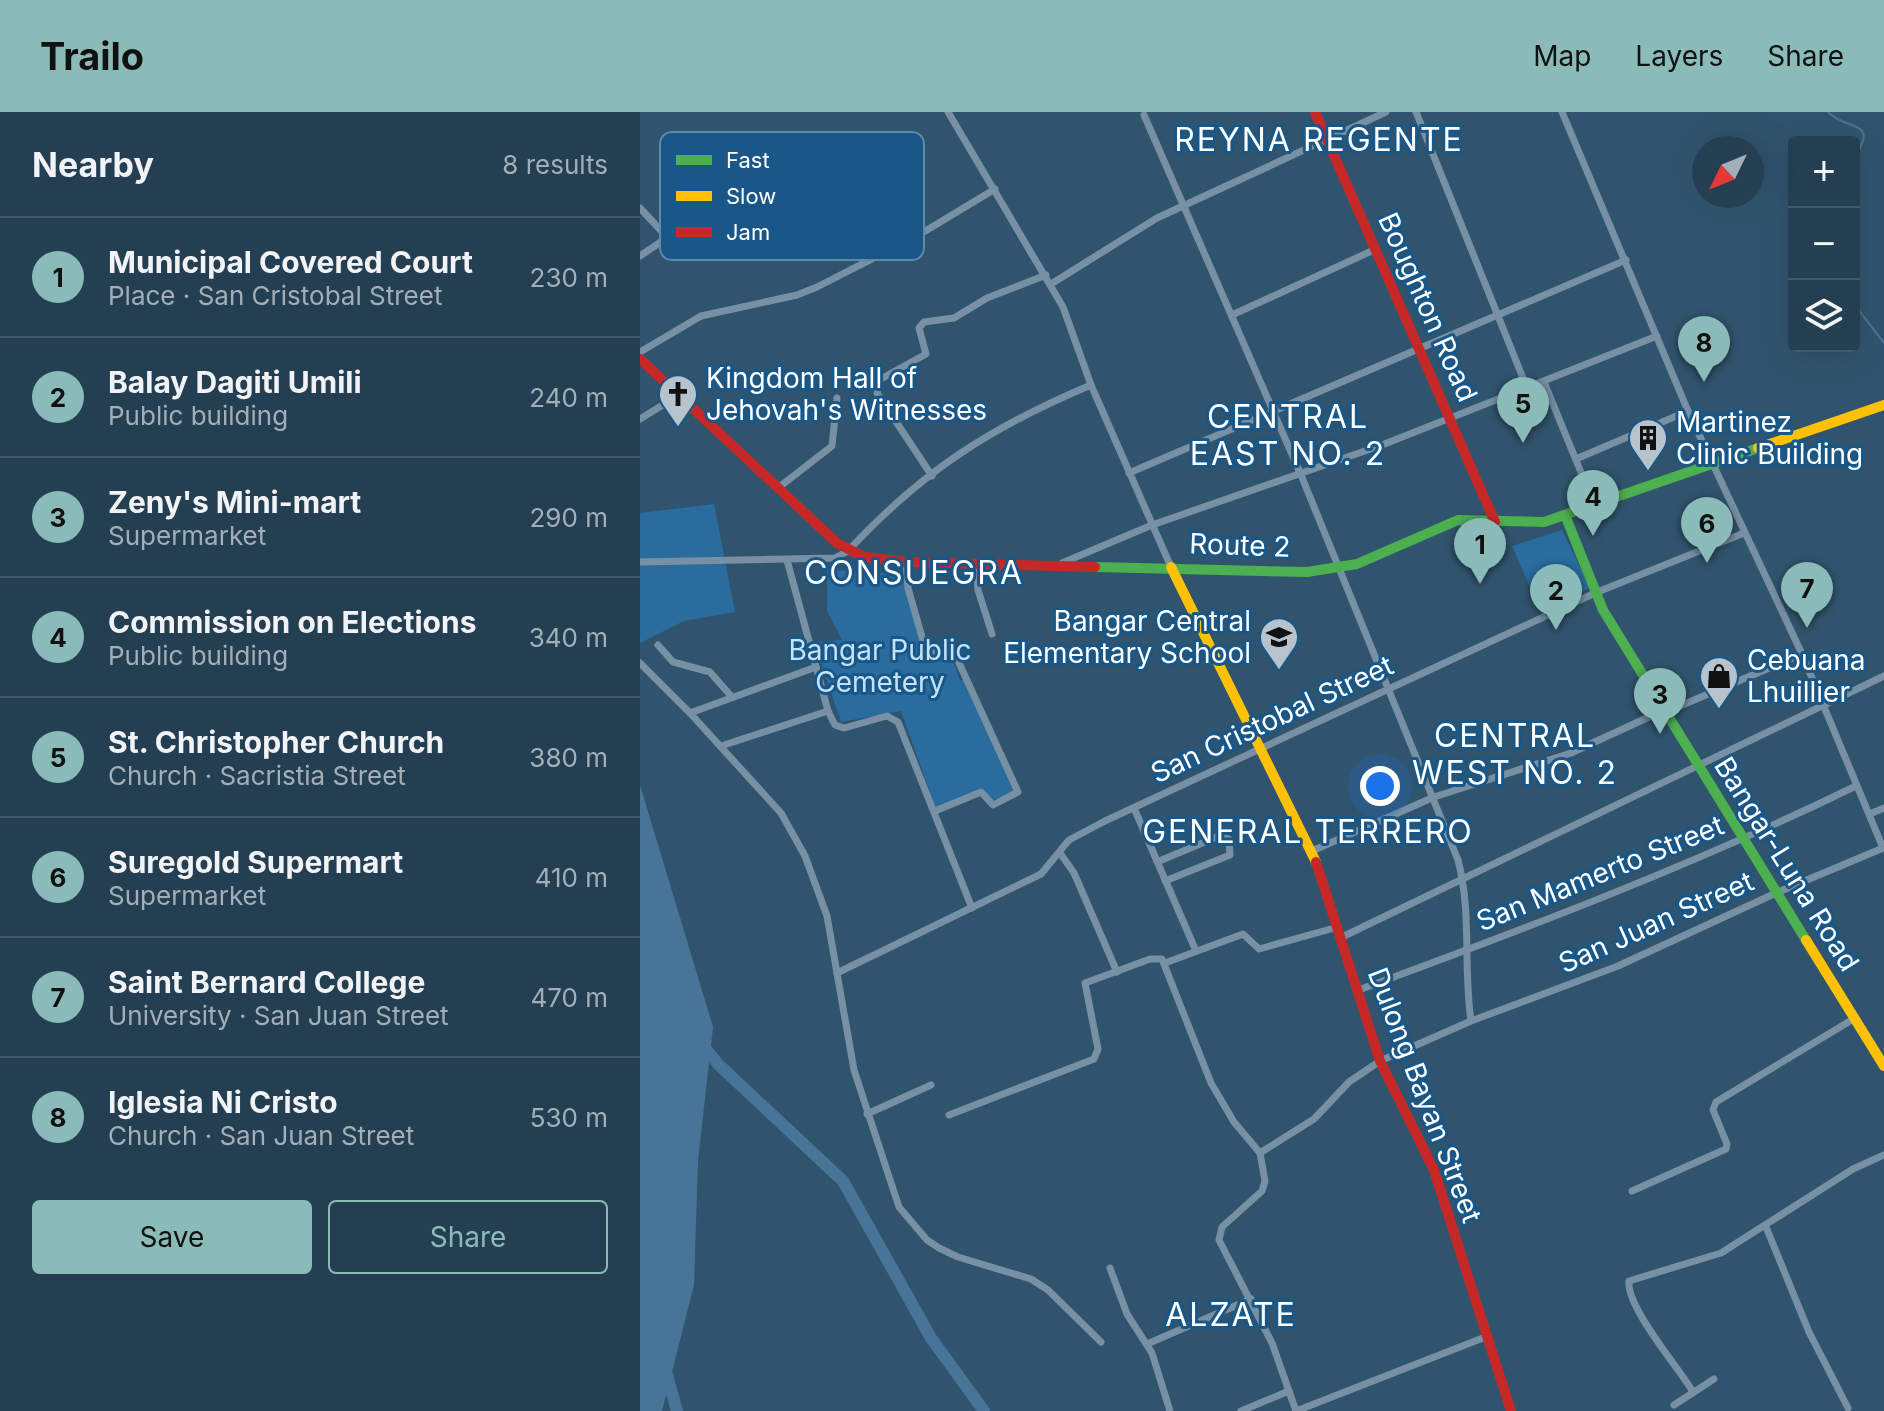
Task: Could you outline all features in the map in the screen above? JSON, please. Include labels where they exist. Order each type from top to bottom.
[{"type":"main road","name":"Boughton Road","points":[[1315,112],[1495,522]]},
{"type":"main road","name":"Route 2","points":[[642,366],[679,395],[848,551],[864,557],[906,562],[1307,572],[1339,569],[1371,559],[1447,524],[1479,517],[1526,525],[1565,515],[1884,405]]},
{"type":"main road","name":"Bangar-Luna Road","points":[[1565,515],[1595,593],[1742,840],[1884,1066]]},
{"type":"main road","name":"Dulong Bayan Street","points":[[1171,567],[1312,851],[1380,1061],[1430,1160],[1511,1411]]},
{"type":"street","name":"Dulong Bayan Street","points":[[948,112],[1063,307],[1091,385],[1171,567]]},
{"type":"street","points":[[1051,284],[1142,226],[1386,112]]},
{"type":"street","points":[[1416,112],[1527,388]]},
{"type":"street","name":"San Juan Street","points":[[1260,1153],[1314,1119],[1349,1082],[1380,1061],[1471,1021],[1618,966],[1776,893],[1884,849],[1802,654],[1688,411],[1562,112]]},
{"type":"street","points":[[1144,115],[1301,475],[1434,797],[1462,877],[1471,1021]]},
{"type":"street","points":[[924,232],[995,189]]},
{"type":"street","points":[[640,208],[660,230]]},
{"type":"street","points":[[640,256],[660,241]]},
{"type":"street","points":[[1232,315],[1376,249]]},
{"type":"street","points":[[640,352],[701,316],[797,295],[870,260]]},
{"type":"street","points":[[1129,473],[1626,260]]},
{"type":"street","points":[[932,476],[877,393],[879,380],[926,354],[919,328],[924,322],[954,318],[987,298],[1046,275]]},
{"type":"street","points":[[1060,564],[1152,525],[1301,475],[1657,336]]},
{"type":"street","points":[[1544,382],[1594,504]]},
{"type":"street","points":[[640,562],[835,558],[848,551],[949,458],[987,434],[1091,385]]},
{"type":"street","points":[[640,419],[679,395]]},
{"type":"street","points":[[778,488],[832,446],[837,398]]},
{"type":"street","points":[[1576,459],[1688,411]]},
{"type":"street","name":"San Cristobal Street","points":[[837,973],[1041,874],[1076,835],[1595,593],[1744,533]]},
{"type":"street","points":[[787,560],[828,711],[835,725],[842,728],[887,716],[896,719],[972,908]]},
{"type":"street","points":[[906,562],[908,588],[926,651],[954,652],[1018,792],[993,805],[981,792],[935,811]]},
{"type":"street","points":[[976,562],[978,590],[992,634]]},
{"type":"street","points":[[658,645],[673,662],[710,672],[731,696]]},
{"type":"street","points":[[1312,851],[1434,797],[1571,753],[1802,654]]},
{"type":"street","points":[[640,663],[721,746],[781,813],[797,838],[827,916],[854,1070],[893,1196],[927,1240],[958,1257],[1031,1279],[1070,1309],[1101,1342]]},
{"type":"street","points":[[690,713],[816,667]]},
{"type":"street","points":[[1165,963],[1243,934],[1259,949],[1340,932],[1884,676]]},
{"type":"street","points":[[721,746],[828,711]]},
{"type":"street","name":"San Mamerto Street","points":[[1356,991],[1465,951],[1742,840],[1856,786]]},
{"type":"street","points":[[1134,808],[1196,951]]},
{"type":"street","points":[[1870,814],[1884,808]]},
{"type":"street","points":[[1157,862],[1219,836],[1226,836],[1231,844],[1230,855],[1165,881]]},
{"type":"street","points":[[1060,853],[1074,873],[1117,972]]},
{"type":"street","points":[[949,1115],[1094,1059],[1098,1049],[1084,984],[1158,957],[1165,963],[1211,1083],[1234,1122],[1260,1153],[1265,1181],[1262,1191],[1222,1227],[1219,1240],[1251,1299],[1296,1411],[1488,1336]]},
{"type":"street","points":[[1632,1191],[1726,1149],[1727,1144],[1713,1110],[1716,1102],[1855,1018]]},
{"type":"street","points":[[867,1114],[931,1085]]},
{"type":"street","points":[[1693,1392],[1658,1344],[1628,1283],[1638,1276],[1689,1265],[1721,1253],[1766,1227],[1813,1193],[1884,1155]]},
{"type":"street","points":[[1766,1227],[1809,1332],[1848,1408]]},
{"type":"street","points":[[1110,1268],[1127,1314],[1147,1344],[1170,1411]]},
{"type":"street","points":[[1147,1344],[1251,1299]]},
{"type":"street","points":[[1674,1405],[1714,1379]]},
{"type":"street","points":[[1241,1411],[1289,1391]]},
{"type":"green space","points":[[714,504],[735,612],[684,621],[640,643],[640,513]]},
{"type":"green space","points":[[1562,530],[1590,588],[1541,612],[1512,546]]},
{"type":"green space","name":"Bangar Public Cemetery","points":[[827,570],[902,574],[926,655],[950,651],[960,681],[964,679],[1015,791],[991,801],[980,789],[936,809],[901,711],[841,722],[814,642],[842,640],[827,611]]},
{"type":"shaded area","points":[[640,785],[713,1027],[698,1161],[694,1285],[662,1411],[640,1411]]},
{"type":"waterway","points":[[1828,112],[1862,132],[1864,137],[1860,148]]},
{"type":"waterway","points":[[1860,312],[1884,343]]},
{"type":"waterway","points":[[700,1042],[719,1065],[843,1181],[931,1338],[984,1411]]},
{"type":"waterway","points":[[665,1368],[677,1411]]},
{"type":"traffic: fast","points":[[1095,567],[1307,572],[1357,564],[1458,520],[1544,522],[1758,448]]},
{"type":"traffic: fast","points":[[1565,515],[1603,610],[1806,940]]},
{"type":"traffic: slow","points":[[1758,448],[1884,405]]},
{"type":"traffic: slow","points":[[1171,567],[1316,862]]},
{"type":"traffic: slow","points":[[1806,940],[1884,1066]]},
{"type":"traffic: jam","points":[[1315,112],[1495,522]]},
{"type":"traffic: jam","points":[[640,359],[837,543],[864,557],[906,562],[1095,567]]},
{"type":"traffic: jam","points":[[1316,862],[1380,1061],[1434,1170],[1511,1411]]},
{"type":"place","name":"Iglesia Ni Cristo","points":[[1704,382]]},
{"type":"place","name":"Kingdom Hall of Jehovah's Witnesses","points":[[678,428]]},
{"type":"place","name":"St. Christopher Church","points":[[1523,443]]},
{"type":"place","name":"Martinez Clinic Building","points":[[1648,472]]},
{"type":"place","name":"Commission on Elections","points":[[1593,536]]},
{"type":"place","name":"Suregold Supermart","points":[[1707,563]]},
{"type":"place","name":"Municipal Covered Court","points":[[1480,584]]},
{"type":"place","name":"Saint Bernard College","points":[[1807,628]]},
{"type":"place","name":"Balay Dagiti Umili","points":[[1556,630]]},
{"type":"place","name":"Bangar Central Elementary School","points":[[1279,671]]},
{"type":"place","name":"Cebuana Lhuillier","points":[[1719,710]]},
{"type":"place","name":"Zeny's Mini-mart","points":[[1660,734]]},
{"type":"district","name":"REYNA REGENTE","points":[[1319,140]]},
{"type":"district","name":"CENTRAL EAST NO. 2","points":[[1288,436]]},
{"type":"district","name":"CONSUEGRA","points":[[914,573]]},
{"type":"district","name":"CENTRAL WEST NO. 2","points":[[1515,754]]},
{"type":"district","name":"GENERAL TERRERO","points":[[1308,832]]},
{"type":"district","name":"ALZATE","points":[[1231,1315]]}]
